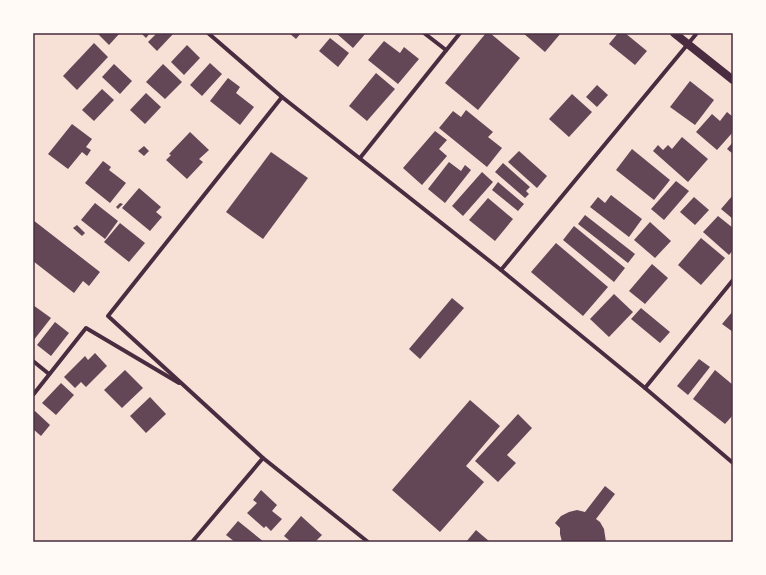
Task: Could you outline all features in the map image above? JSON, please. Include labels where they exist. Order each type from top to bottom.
[{"type":"main road","points":[[674,33],[733,80]]},
{"type":"street","points":[[208,33],[282,97],[501,270],[645,388],[733,463]]},
{"type":"street","points":[[424,33],[446,50]]},
{"type":"street","points":[[360,158],[460,33]]},
{"type":"street","points":[[501,270],[697,33]]},
{"type":"street","points":[[282,97],[108,316],[263,458],[368,542]]},
{"type":"street","points":[[645,388],[733,280]]},
{"type":"street","points":[[33,395],[86,328],[186,388]]},
{"type":"street","points":[[33,361],[49,374]]},
{"type":"street","points":[[192,542],[263,458]]},
{"type":"building","points":[[97,33],[120,33],[109,45]]},
{"type":"building","points":[[141,33],[150,33],[146,38]]},
{"type":"building","points":[[157,33],[174,33],[157,51],[148,42]]},
{"type":"building","points":[[289,33],[301,33],[296,39]]},
{"type":"building","points":[[336,33],[366,33],[353,48]]},
{"type":"building","points":[[486,33],[490,33],[520,58],[478,110],[445,83]]},
{"type":"building","points":[[523,33],[561,33],[545,52]]},
{"type":"building","points":[[618,33],[625,33],[647,51],[635,65],[609,44]]},
{"type":"building","points":[[330,38],[349,53],[338,67],[319,51]]},
{"type":"building","points":[[384,41],[400,53],[404,47],[419,59],[398,84],[368,60]]},
{"type":"building","points":[[94,43],[108,57],[77,90],[63,76]]},
{"type":"building","points":[[187,45],[200,58],[184,75],[171,62]]},
{"type":"building","points":[[210,63],[222,74],[202,96],[190,85]]},
{"type":"building","points":[[114,64],[132,81],[120,94],[102,77]]},
{"type":"building","points":[[163,64],[182,82],[165,99],[146,82]]},
{"type":"building","points":[[376,73],[395,89],[367,121],[349,106]]},
{"type":"building","points":[[228,78],[240,87],[236,93],[254,107],[240,125],[210,101]]},
{"type":"building","points":[[690,81],[714,100],[695,125],[670,107]]},
{"type":"building","points":[[597,85],[608,95],[597,107],[586,97]]},
{"type":"building","points":[[102,89],[114,100],[94,121],[82,110]]},
{"type":"building","points":[[146,93],[161,107],[145,124],[130,110]]},
{"type":"building","points":[[572,94],[592,112],[569,137],[549,119]]},
{"type":"building","points":[[466,110],[493,132],[488,137],[502,148],[487,167],[439,128],[453,111],[461,117]]},
{"type":"building","points":[[727,112],[733,117],[733,132],[717,150],[696,132],[712,114],[720,121]]},
{"type":"building","points":[[72,124],[92,139],[86,147],[91,150],[87,156],[82,152],[68,169],[48,154]]},
{"type":"building","points":[[435,131],[447,140],[439,149],[447,156],[422,185],[403,168]]},
{"type":"building","points":[[190,132],[209,150],[199,159],[203,162],[187,179],[166,160],[171,155],[169,154]]},
{"type":"building","points":[[682,137],[708,159],[688,182],[653,151],[658,145],[663,150],[668,145],[672,149]]},
{"type":"building","points":[[733,142],[733,154],[727,149]]},
{"type":"building","points":[[144,146],[149,151],[144,156],[138,151]]},
{"type":"building","points":[[632,149],[670,180],[654,200],[616,170]]},
{"type":"building","points":[[519,151],[547,176],[537,188],[508,162]]},
{"type":"building","points":[[271,152],[308,178],[263,239],[226,212]]},
{"type":"building","points":[[103,161],[111,167],[109,170],[126,183],[110,203],[85,183]]},
{"type":"building","points":[[449,162],[461,171],[465,165],[471,170],[445,203],[428,189]]},
{"type":"building","points":[[503,163],[530,187],[526,191],[529,194],[525,198],[495,172]]},
{"type":"building","points":[[482,172],[493,182],[463,216],[452,206]]},
{"type":"building","points":[[676,181],[689,191],[664,220],[651,209]]},
{"type":"building","points":[[498,182],[524,204],[518,211],[492,190]]},
{"type":"building","points":[[139,188],[161,207],[156,212],[162,217],[150,231],[122,208]]},
{"type":"building","points":[[611,195],[642,219],[629,237],[590,207],[598,197],[605,203]]},
{"type":"building","points":[[733,195],[733,219],[721,209]]},
{"type":"building","points":[[694,197],[709,210],[695,225],[680,212]]},
{"type":"building","points":[[488,198],[513,219],[495,241],[469,220]]},
{"type":"building","points":[[95,203],[118,221],[105,239],[81,220]]},
{"type":"building","points":[[120,203],[123,204],[118,209],[116,207]]},
{"type":"building","points":[[585,215],[635,254],[628,263],[578,224]]},
{"type":"building","points":[[718,216],[733,228],[733,250],[729,255],[703,232]]},
{"type":"building","points":[[33,220],[100,272],[89,286],[83,281],[74,293],[33,261]]},
{"type":"building","points":[[650,222],[671,241],[655,258],[634,240]]},
{"type":"building","points":[[120,223],[145,243],[129,262],[104,242]]},
{"type":"building","points":[[77,225],[85,233],[82,236],[73,228]]},
{"type":"building","points":[[574,226],[625,268],[614,282],[563,240]]},
{"type":"building","points":[[701,238],[725,258],[701,285],[678,265]]},
{"type":"building","points":[[556,243],[608,287],[583,316],[531,272]]},
{"type":"building","points":[[652,264],[668,278],[645,304],[629,291]]},
{"type":"building","points":[[614,294],[633,312],[609,337],[590,319]]},
{"type":"building","points":[[452,298],[464,308],[420,359],[409,349]]},
{"type":"building","points":[[33,305],[51,318],[33,341]]},
{"type":"building","points":[[641,308],[670,332],[660,343],[631,319]]},
{"type":"building","points":[[733,311],[733,332],[722,324]]},
{"type":"building","points":[[55,322],[69,333],[51,356],[37,345]]},
{"type":"building","points":[[95,353],[107,366],[86,387],[81,382],[75,388],[64,377],[85,356],[88,360]]},
{"type":"building","points":[[699,359],[710,367],[688,395],[677,386]]},
{"type":"building","points":[[125,370],[143,388],[122,408],[104,390]]},
{"type":"building","points":[[715,370],[733,385],[733,415],[725,424],[693,399]]},
{"type":"building","points":[[61,383],[74,395],[56,415],[42,403]]},
{"type":"building","points":[[150,397],[166,414],[146,433],[130,416]]},
{"type":"building","points":[[470,400],[500,426],[466,466],[484,482],[440,532],[392,490]]},
{"type":"building","points":[[35,411],[50,425],[41,436],[33,429],[33,413]]},
{"type":"building","points":[[518,414],[532,428],[507,455],[516,463],[498,482],[475,461]]},
{"type":"building","points":[[605,486],[615,494],[596,519],[600,522],[604,529],[606,542],[562,542],[560,528],[555,523],[561,516],[569,512],[577,510],[585,512]]},
{"type":"building","points":[[261,490],[277,505],[272,511],[282,519],[271,531],[266,526],[264,528],[247,513],[257,503],[253,500]]},
{"type":"building","points":[[301,516],[322,535],[315,542],[291,542],[284,536]]},
{"type":"building","points":[[238,521],[264,542],[235,542],[226,535]]},
{"type":"building","points":[[476,530],[490,542],[466,542]]}]
